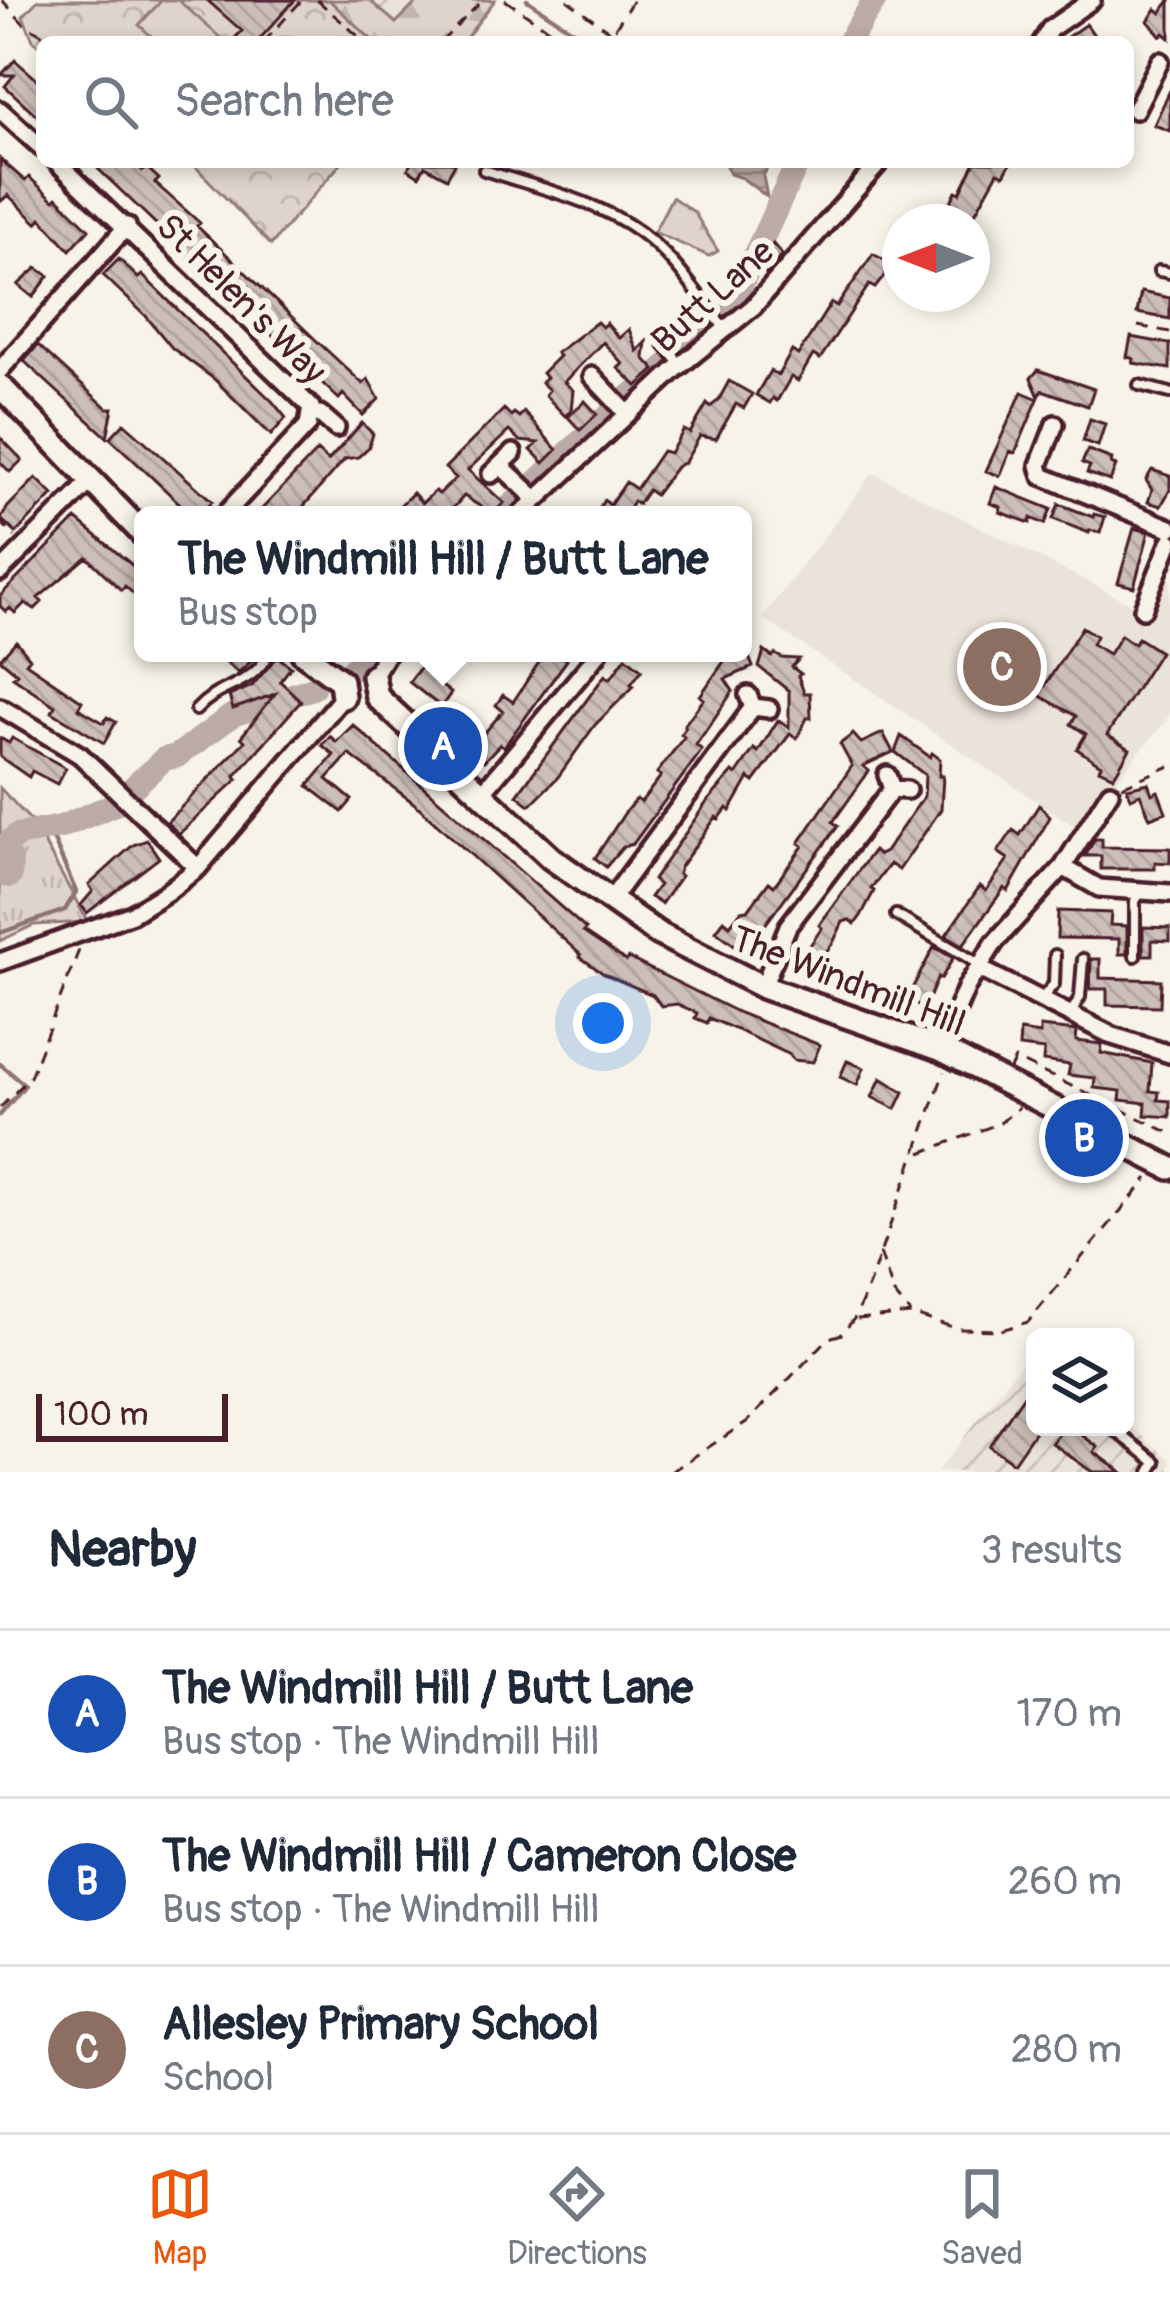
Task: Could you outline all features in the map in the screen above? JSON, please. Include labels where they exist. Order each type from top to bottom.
[{"type":"street","points":[[1045,36],[1092,0]]},
{"type":"street","points":[[1135,110],[1136,90],[1160,62]]},
{"type":"street","points":[[2,115],[36,143]]},
{"type":"street","name":"St Helen's Way","points":[[64,168],[308,402],[308,425],[232,506]]},
{"type":"street","name":"Butt Lane","points":[[524,506],[529,493],[622,408],[789,271],[875,168]]},
{"type":"street","name":"St Helen's Way","points":[[0,370],[127,226]]},
{"type":"street","points":[[592,376],[622,408]]},
{"type":"street","points":[[0,386],[134,526]]},
{"type":"street","name":"St Helen's Way","points":[[311,414],[320,414],[336,428]]},
{"type":"street","points":[[1055,424],[1039,465],[1042,476],[1170,528]]},
{"type":"street","points":[[502,464],[529,493]]},
{"type":"street","points":[[0,570],[89,483]]},
{"type":"street","points":[[1143,609],[1170,542]]},
{"type":"street","points":[[0,962],[132,914],[198,868],[342,689],[313,662]]},
{"type":"street","points":[[374,685],[383,662]]},
{"type":"street","points":[[482,793],[597,662]]},
{"type":"street","name":"The Windmill Hill","points":[[374,685],[551,858],[657,933],[763,987],[945,1051],[1165,1166]]},
{"type":"street","points":[[610,902],[757,704]]},
{"type":"street","points":[[0,707],[80,755],[198,868]]},
{"type":"street","points":[[763,987],[788,926],[896,785]]},
{"type":"street","points":[[945,1051],[957,1006],[995,942],[1063,867],[1110,791]]},
{"type":"street","points":[[1063,867],[1099,888],[1170,892]]},
{"type":"street","points":[[980,966],[1113,1036],[1170,1054]]},
{"type":"lane","points":[[484,170],[584,204],[637,230],[663,252],[722,325]]},
{"type":"lane","points":[[1159,271],[1170,273]]},
{"type":"lane","points":[[664,344],[674,363]]},
{"type":"lane","points":[[1139,385],[1170,393]]},
{"type":"lane","points":[[196,710],[224,688],[249,680],[262,662]]},
{"type":"lane","points":[[342,689],[374,685]]},
{"type":"lane","points":[[342,689],[374,685]]},
{"type":"lane","points":[[1135,956],[1135,901],[1142,890]]},
{"type":"lane","points":[[896,915],[980,966]]},
{"type":"lane","points":[[1041,1000],[1054,984],[1055,955]]},
{"type":"lane","points":[[1070,1014],[1080,997],[1083,959]]},
{"type":"lane","points":[[1123,1436],[1156,1462],[1150,1472]]},
{"type":"path","points":[[2,0],[25,24],[46,36]]},
{"type":"path","points":[[269,36],[302,0]]},
{"type":"path","points":[[317,0],[357,36]]},
{"type":"path","points":[[447,36],[483,0]]},
{"type":"path","points":[[506,0],[559,36]]},
{"type":"path","points":[[567,0],[616,36]]},
{"type":"path","points":[[608,36],[633,0]]},
{"type":"path","points":[[1138,326],[1170,332]]},
{"type":"path","points":[[0,521],[25,547]]},
{"type":"path","points":[[1110,791],[1170,766]]},
{"type":"path","points":[[0,1108],[27,1081],[80,952],[76,937]]},
{"type":"path","points":[[671,1472],[748,1420],[853,1320],[917,1155],[945,1051]]},
{"type":"path","points":[[1004,1081],[1015,1059],[1170,1133]]},
{"type":"path","points":[[917,1155],[1000,1123],[1017,1109]]},
{"type":"path","points":[[853,1320],[911,1314],[959,1329],[1001,1330],[1028,1322],[1165,1166]]},
{"type":"path","points":[[880,1253],[894,1294],[911,1314]]},
{"type":"shaded area","points":[[329,0],[452,0],[422,36],[404,36]]},
{"type":"shaded area","points":[[727,168],[767,168],[763,176],[767,197],[742,178]]},
{"type":"shaded area","points":[[873,473],[1151,614],[1170,568],[1170,715],[1077,828],[762,618]]},
{"type":"shaded area","points":[[1026,1358],[1026,1436],[1134,1436],[1134,1429],[1170,1459],[1170,1472],[937,1472]]},
{"type":"green space","points":[[38,0],[329,0],[368,36],[36,36],[36,43],[23,16]]},
{"type":"green space","points":[[162,0],[178,0],[218,36],[151,36],[139,25]]},
{"type":"green space","points":[[329,0],[369,0],[396,23],[419,0],[495,0],[468,36],[368,36]]},
{"type":"green space","points":[[197,168],[337,168],[271,245]]},
{"type":"green space","points":[[672,197],[694,212],[718,251],[709,256],[654,232]]},
{"type":"green space","points":[[0,788],[33,823],[88,922],[34,925],[0,941]]},
{"type":"building","points":[[207,0],[295,0],[262,36],[237,36],[242,31]]},
{"type":"building","points":[[1170,0],[1170,38],[1161,36],[1148,21]]},
{"type":"building","points":[[1086,24],[1095,36],[1069,36]]},
{"type":"building","points":[[15,60],[36,79],[36,114],[5,86],[14,75],[1,75]]},
{"type":"building","points":[[1170,90],[1170,131],[1154,125]]},
{"type":"building","points":[[0,159],[25,181],[29,177],[54,200],[57,197],[89,229],[70,250],[41,218],[37,223],[8,195],[0,202]]},
{"type":"building","points":[[97,168],[147,168],[159,179],[155,183],[200,223],[197,226],[318,342],[363,384],[368,379],[379,399],[363,415],[343,394],[339,399]]},
{"type":"building","points":[[429,168],[453,168],[447,178]]},
{"type":"building","points":[[972,168],[1008,168],[1004,175],[998,172],[980,204],[950,204],[956,191],[960,193]]},
{"type":"building","points":[[773,244],[782,255],[766,274],[755,263]]},
{"type":"building","points":[[873,254],[882,259],[882,279],[875,288],[869,285],[820,359],[813,355],[798,381],[791,377],[777,401],[773,398],[770,403],[756,395],[770,371],[778,375],[792,351],[798,355],[831,303],[837,306]]},
{"type":"building","points":[[119,259],[138,278],[142,275],[273,402],[286,418],[271,435],[214,379],[172,348],[103,275]]},
{"type":"building","points":[[37,268],[49,276],[33,297],[18,285]]},
{"type":"building","points":[[1141,292],[1170,298],[1170,319],[1137,313]]},
{"type":"building","points":[[597,322],[602,327],[606,323],[619,338],[629,329],[637,351],[646,342],[644,358],[655,370],[637,386],[618,368],[623,364],[603,342],[564,382],[573,390],[571,411],[565,416],[545,395],[549,390],[541,382],[546,378],[542,373],[559,356],[556,353]]},
{"type":"building","points":[[1131,337],[1170,344],[1170,369],[1133,363],[1127,357]]},
{"type":"building","points":[[38,345],[107,408],[113,408],[107,437],[24,361]]},
{"type":"building","points":[[1038,370],[1094,389],[1088,406],[1042,390],[1039,397],[1031,378]]},
{"type":"building","points":[[729,381],[752,394],[744,408],[736,404],[716,439],[700,436],[685,462],[655,495],[648,490],[638,504],[600,506],[604,500],[610,505],[626,482],[636,489],[662,451],[670,453],[684,430],[690,433],[707,404],[710,407]]},
{"type":"building","points":[[1022,392],[1038,399],[1000,476],[986,471]]},
{"type":"building","points":[[585,401],[597,414],[580,430],[568,417]]},
{"type":"building","points":[[504,409],[511,416],[524,412],[557,450],[544,463],[531,450],[538,443],[520,441],[509,431],[468,470],[504,503],[501,506],[480,506],[464,496],[455,506],[399,506],[413,493],[422,503],[435,491],[439,494],[456,478],[445,468]]},
{"type":"building","points":[[1090,419],[1105,424],[1098,446],[1083,441]]},
{"type":"building","points":[[124,423],[212,501],[208,506],[182,506],[110,438]]},
{"type":"building","points":[[362,423],[373,434],[369,447],[358,457],[345,459],[304,506],[265,506],[317,451],[328,461]]},
{"type":"building","points":[[0,437],[22,460],[10,472],[0,462]]},
{"type":"building","points":[[1088,450],[1112,459],[1116,466],[1110,481],[1087,473],[1090,466],[1082,463]]},
{"type":"building","points":[[1152,470],[1170,476],[1170,490],[1161,506],[1148,502],[1152,490],[1146,480]]},
{"type":"building","points":[[36,478],[53,495],[16,533],[1,519]]},
{"type":"building","points":[[996,487],[1051,509],[1045,524],[1000,512],[1001,507],[990,503]]},
{"type":"building","points":[[1059,504],[1105,517],[1100,533],[1053,519]]},
{"type":"building","points":[[76,519],[134,567],[134,594],[125,586],[121,590],[87,557],[38,598],[42,602],[35,609],[25,603],[15,613],[10,608],[6,612],[0,596]]},
{"type":"building","points":[[1134,528],[1149,532],[1134,587],[1118,583]]},
{"type":"building","points":[[1082,627],[1096,636],[1092,644],[1109,654],[1121,635],[1134,644],[1138,638],[1160,652],[1107,735],[1130,749],[1114,776],[1077,749],[1086,734],[1071,724],[1076,716],[1039,695]]},
{"type":"building","points":[[16,641],[30,658],[26,663],[82,701],[78,708],[104,723],[107,717],[116,722],[104,743],[52,712],[55,706],[13,677],[17,673],[0,659]]},
{"type":"building","points":[[764,651],[772,657],[799,659],[792,667],[801,674],[804,693],[810,693],[811,718],[797,738],[790,734],[754,782],[749,778],[730,811],[727,808],[716,817],[680,867],[681,876],[661,904],[650,897],[659,885],[653,880],[707,802],[733,772],[736,775],[754,749],[758,752],[778,720],[789,727],[789,691],[759,667]]},
{"type":"building","points":[[225,662],[250,662],[238,673]]},
{"type":"building","points":[[272,662],[285,662],[291,667],[280,681],[301,701],[235,776],[238,779],[179,834],[167,822],[245,741],[241,737],[275,694],[233,709],[229,696],[252,686]]},
{"type":"building","points":[[424,662],[446,662],[433,679],[451,693],[441,707],[409,682]]},
{"type":"building","points":[[539,662],[566,662],[504,747],[500,744],[484,761],[470,750],[503,711],[496,705],[503,695],[513,702]]},
{"type":"building","points":[[622,662],[632,662],[642,670],[634,686],[595,725],[558,777],[530,805],[517,795],[605,675],[610,679]]},
{"type":"building","points":[[724,662],[751,662],[753,667],[725,679],[733,691],[696,745],[702,750],[633,844],[623,847],[606,867],[595,858],[626,811],[636,799],[641,802],[661,776],[657,773],[704,699],[700,696]]},
{"type":"building","points":[[353,725],[586,929],[583,932],[626,961],[820,1045],[813,1062],[793,1060],[709,1018],[707,1023],[695,1018],[697,1013],[677,1004],[661,1006],[653,995],[604,974],[415,804],[349,754],[327,779],[352,800],[342,812],[308,786],[334,755],[322,745],[330,736],[336,742]]},
{"type":"building","points":[[883,733],[893,752],[863,766],[869,771],[833,822],[838,826],[765,925],[759,929],[752,923],[736,946],[716,931],[724,920],[730,925],[741,911],[748,910],[769,882],[774,886],[803,846],[799,843],[852,766],[840,744],[853,734],[861,743]]},
{"type":"building","points":[[901,736],[940,759],[941,809],[899,870],[890,864],[871,889],[861,916],[855,924],[843,922],[807,975],[798,969],[799,961],[822,928],[819,925],[873,851],[885,852],[924,796],[925,775],[895,752]]},
{"type":"building","points":[[0,738],[9,743],[12,738],[66,768],[57,784],[32,771],[29,777],[0,757]]},
{"type":"building","points":[[1148,783],[1152,794],[1158,791],[1166,812],[1150,818],[1140,794],[1131,798],[1127,788]]},
{"type":"building","points":[[1039,805],[1050,817],[1008,891],[1004,888],[963,945],[946,935],[980,886],[986,891],[1008,859],[998,852],[1013,830],[1020,835]]},
{"type":"building","points":[[1095,839],[1102,839],[1102,847],[1170,848],[1170,863],[1155,862],[1155,869],[1101,869],[1101,856],[1085,856]]},
{"type":"building","points":[[147,840],[159,858],[87,913],[81,905],[93,891],[89,885],[133,845]]},
{"type":"building","points":[[1058,911],[1111,913],[1110,925],[1127,926],[1127,954],[1119,954],[1119,939],[1057,938]]},
{"type":"building","points":[[1143,927],[1170,928],[1170,941],[1152,940],[1152,955],[1143,955]]},
{"type":"building","points":[[934,947],[953,958],[938,977],[925,1008],[906,1000]]},
{"type":"building","points":[[1091,959],[1100,959],[1100,978],[1161,980],[1160,1006],[1107,1005],[1107,989],[1090,989]]},
{"type":"building","points":[[1040,1027],[1077,1031],[1076,1041],[1102,1044],[1101,1053],[1152,1063],[1150,1091],[1159,1092],[1158,1100],[1170,1101],[1170,1117],[1145,1115],[1146,1103],[1120,1100],[1121,1091],[1094,1088],[1095,1078],[1068,1075],[1070,1065],[1043,1061],[1044,1050],[1019,1047],[1020,1031],[1040,1034]]},
{"type":"building","points":[[847,1061],[864,1068],[857,1085],[840,1077]]},
{"type":"building","points":[[881,1078],[904,1092],[896,1109],[872,1097]]},
{"type":"building","points":[[1024,1395],[1026,1436],[1032,1436],[1013,1463],[989,1446]]},
{"type":"building","points":[[1057,1436],[1083,1436],[1098,1447],[1094,1452],[1122,1472],[1092,1472],[1052,1443]]},
{"type":"waterway","points":[[527,0],[581,36]]},
{"type":"waterway","points":[[852,36],[875,0]]},
{"type":"waterway","points":[[511,506],[727,315],[795,168]]},
{"type":"waterway","points":[[353,668],[360,662]]},
{"type":"waterway","points":[[0,874],[10,876],[11,859],[2,849],[17,835],[61,827],[115,804],[164,759],[177,756],[233,715],[313,688]]},
{"type":"waterway","points":[[0,933],[65,910],[76,892],[49,829]]},
{"type":"waterway","points":[[0,1064],[25,1085],[0,1115]]},
{"type":"place","name":"Allesley Primary School","points":[[1002,667]]},
{"type":"place","name":"The Windmill Hill / Butt Lane","points":[[443,746]]},
{"type":"place","name":"The Windmill Hill / Cameron Close","points":[[1084,1138]]}]
